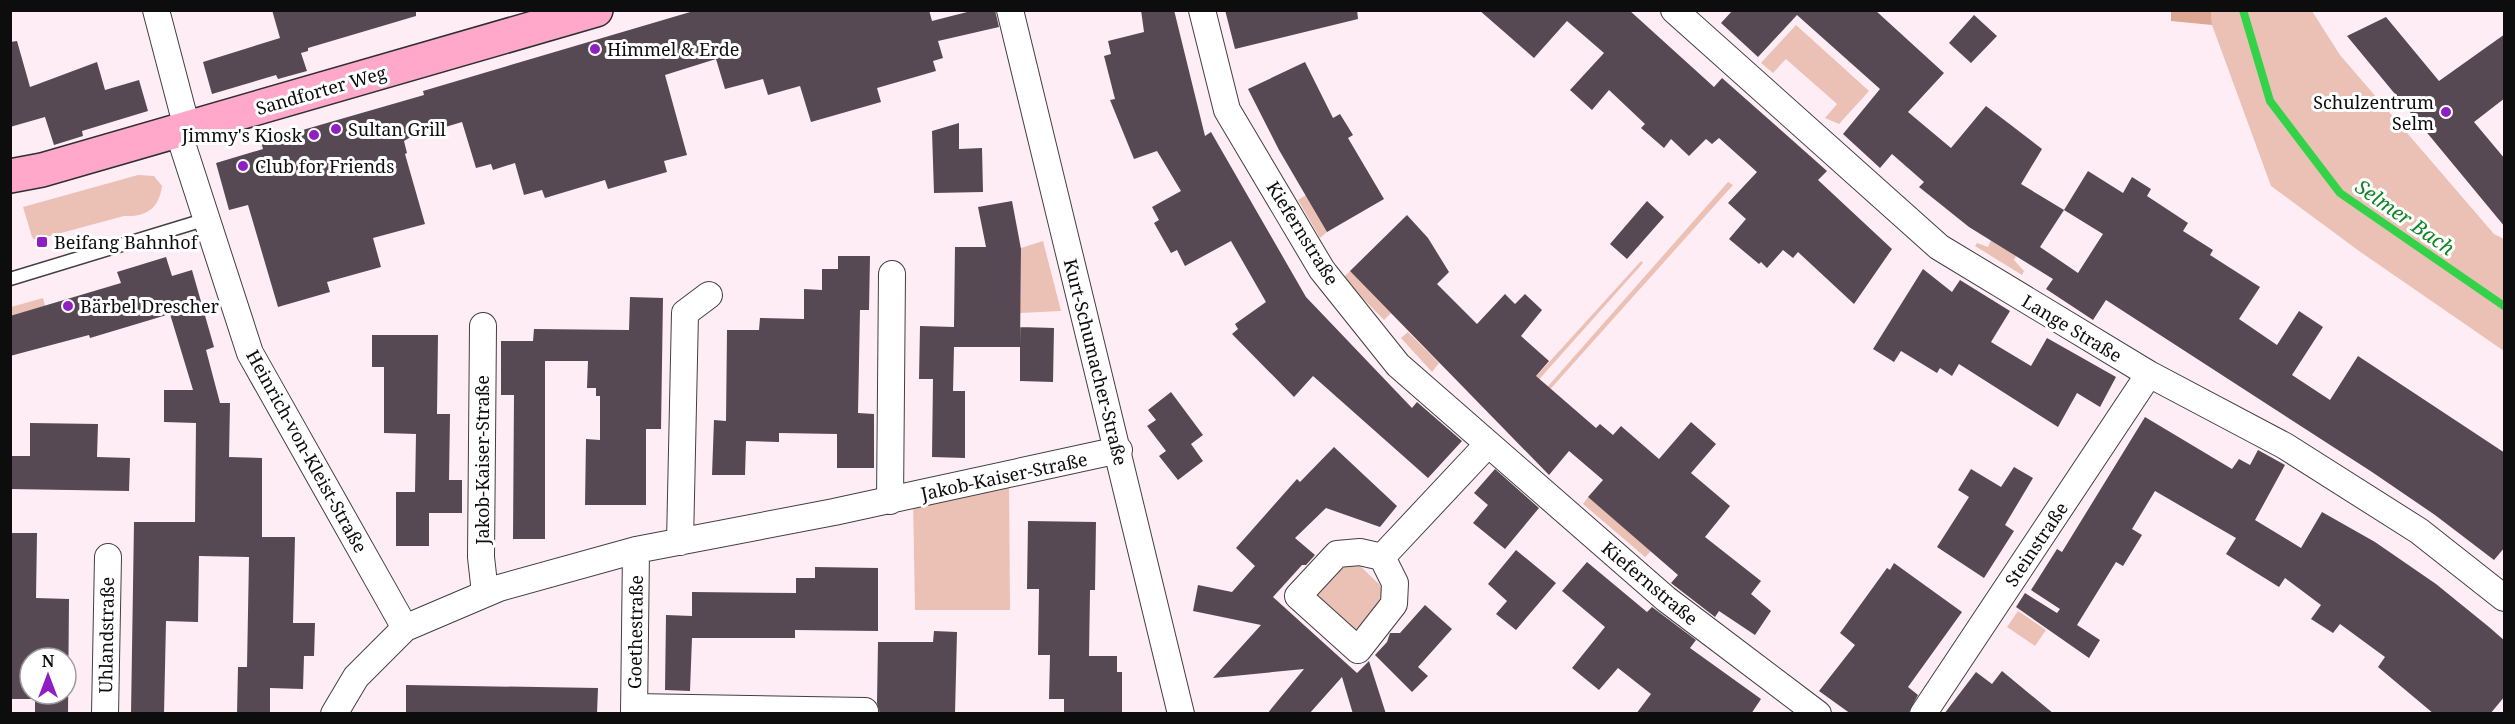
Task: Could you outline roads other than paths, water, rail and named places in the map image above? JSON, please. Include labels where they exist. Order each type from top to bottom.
[{"type":"street","name":"Heinrich-von-Kleist-Straße","points":[[156,10],[183,130],[207,219],[250,352],[405,628]]},
{"type":"street","name":"Sandforter Weg","points":[[10,176],[42,170],[596,10]]},
{"type":"street","name":"Kurt-Schumacher-Straße","points":[[1010,10],[1119,450],[1181,714]]},
{"type":"street","name":"Kiefernstraße","points":[[1202,10],[1227,110],[1323,270],[1398,364],[1666,599],[1818,714]]},
{"type":"street","name":"Lange Straße","points":[[1674,10],[1939,247],[2149,374],[2285,446],[2420,531],[2505,598]]},
{"type":"street","points":[[890,501],[892,274]]},
{"type":"street","points":[[680,542],[685,313],[709,295]]},
{"type":"street","name":"Jakob-Kaiser-Straße","points":[[483,326],[481,557],[484,593]]},
{"type":"street","name":"Steinstraße","points":[[1923,714],[2149,374]]},
{"type":"street","points":[[1382,557],[1488,444]]},
{"type":"street","name":"Jakob-Kaiser-Straße","points":[[334,714],[356,677],[405,628],[484,593],[636,550],[890,501],[1119,450]]},
{"type":"street","name":"Goethestraße","points":[[634,710],[636,550]]},
{"type":"street","name":"Uhlandstraße","points":[[105,714],[108,557]]},
{"type":"street","points":[[634,710],[865,711],[865,714]]},
{"type":"lane","points":[[10,279],[207,219]]},
{"type":"waterway","name":"Selmer Bach","points":[[2243,10],[2270,101],[2340,193],[2504,306]]},
{"type":"place","name":"Himmel & Erde","points":[[595,49]]},
{"type":"place","name":"Schulzentrum Selm","points":[[2446,112]]},
{"type":"place","name":"Sultan Grill","points":[[336,129]]},
{"type":"place","name":"Jimmy's Kiosk","points":[[314,135]]},
{"type":"place","name":"Club for Friends","points":[[243,166]]},
{"type":"place","name":"Beifang Bahnhof","points":[[42,242]]},
{"type":"place","name":"Bärbel Drescher","points":[[68,306]]}]
